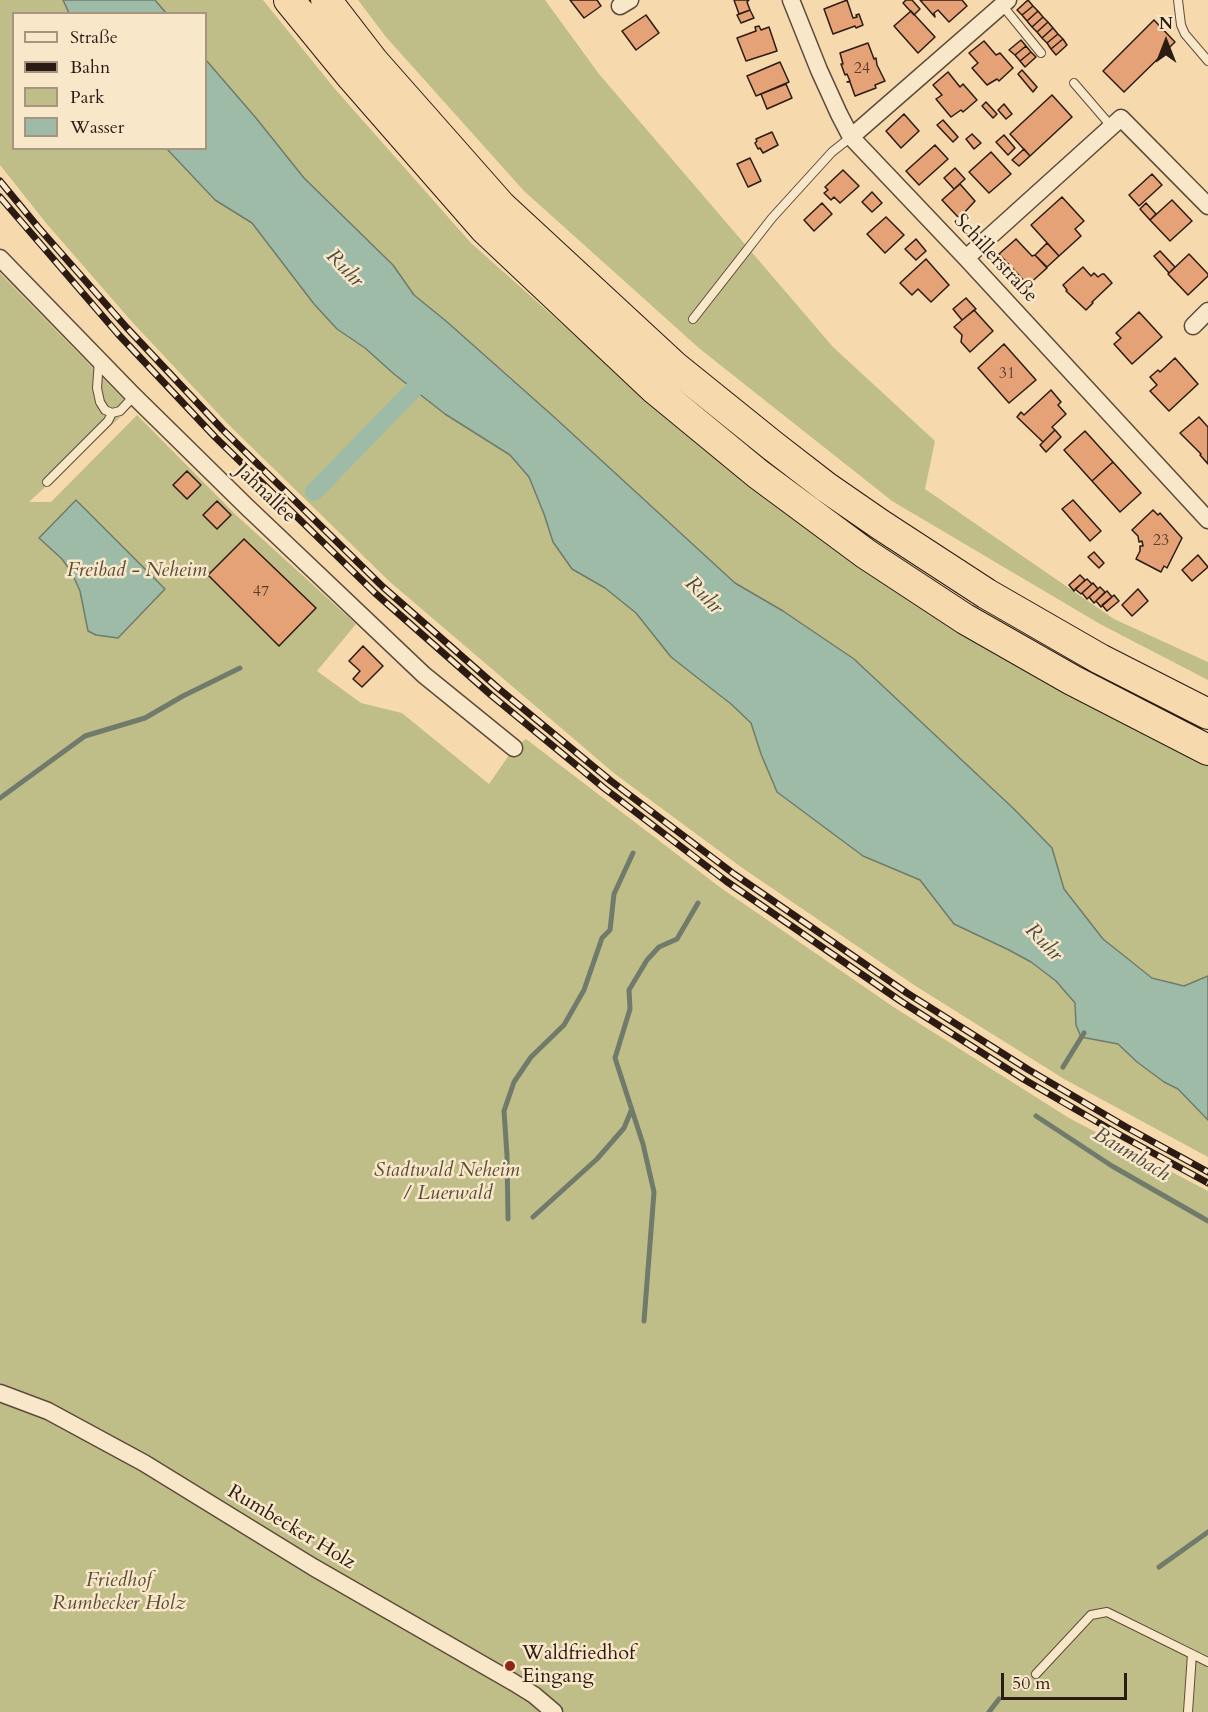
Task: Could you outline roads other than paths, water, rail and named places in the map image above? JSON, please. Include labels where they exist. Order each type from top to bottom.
[{"type":"highway","points":[[289,0],[352,77],[484,228],[656,390],[758,474],[866,554],[964,619],[1072,680],[1208,750]]},
{"type":"highway","points":[[326,0],[373,61],[501,206],[675,367],[772,446],[881,525],[987,594],[1100,659],[1208,714]]},
{"type":"street","name":"Schillerstraße","points":[[792,0],[819,70],[838,114],[851,137],[1208,520]]},
{"type":"street","points":[[851,137],[1005,3]]},
{"type":"street","points":[[966,258],[1121,118],[1208,206]]},
{"type":"street","name":"Jahnallee","points":[[0,258],[134,396],[246,506],[424,675],[514,748]]},
{"type":"street","points":[[1193,326],[1208,311]]},
{"type":"street","name":"Rumbecker Holz","points":[[0,1393],[48,1411],[144,1463],[313,1567],[513,1682],[534,1695],[554,1712]]},
{"type":"lane","points":[[1178,0],[1185,34],[1208,61]]},
{"type":"lane","points":[[1005,3],[1041,53]]},
{"type":"lane","points":[[1074,83],[1111,126]]},
{"type":"lane","points":[[693,320],[771,218],[832,152],[851,137]]},
{"type":"lane","points":[[99,360],[98,388],[100,402],[105,411],[112,413],[120,411],[134,396]]},
{"type":"lane","points":[[47,482],[108,421],[112,413]]},
{"type":"lane","points":[[1036,1674],[1091,1614],[1107,1612],[1208,1662]]},
{"type":"lane","points":[[1188,1712],[1192,1654]]},
{"type":"water","points":[[63,0],[155,0],[165,12],[69,12]]},
{"type":"water","name":"Ruhr","points":[[207,61],[304,178],[393,265],[414,295],[553,416],[735,583],[783,611],[854,659],[1014,809],[1052,848],[1064,889],[1103,939],[1152,978],[1184,986],[1208,976],[1208,1120],[1178,1089],[1164,1082],[1137,1062],[1118,1044],[1081,1037],[1076,1025],[1075,1003],[1056,981],[1031,962],[954,924],[920,880],[863,856],[777,792],[751,723],[731,704],[671,657],[636,613],[605,588],[572,569],[553,542],[529,477],[510,455],[445,414],[365,348],[337,329],[314,304],[252,223],[215,200],[168,150],[207,150]]},
{"type":"water","points":[[76,500],[165,589],[118,638],[96,635],[88,631],[80,591],[72,573],[62,559],[39,538]]},
{"type":"waterway","points":[[314,492],[414,389]]},
{"type":"waterway","points":[[0,798],[85,736],[145,718],[240,668]]},
{"type":"waterway","points":[[508,1219],[504,1111],[514,1082],[531,1057],[564,1025],[584,990],[602,938],[610,930],[614,894],[633,853]]},
{"type":"waterway","points":[[644,1321],[654,1192],[643,1144],[615,1058],[630,1009],[629,990],[647,960],[659,947],[677,939],[698,903]]},
{"type":"waterway","name":"Baumbach","points":[[1063,1067],[1084,1033]]},
{"type":"waterway","points":[[533,1217],[597,1159],[624,1128],[631,1111]]},
{"type":"waterway","name":"Baumbach","points":[[1036,1116],[1112,1166],[1208,1221]]},
{"type":"waterway","points":[[1159,1567],[1208,1532]]},
{"type":"waterway","points":[[989,1712],[999,1699]]},
{"type":"railway","points":[[0,181],[127,328],[222,429],[383,587],[498,688],[611,781],[734,874],[907,993],[1029,1070],[1208,1172]]},
{"type":"railway","points":[[0,197],[118,334],[215,437],[375,593],[491,695],[604,788],[726,881],[902,1002],[1025,1080],[1208,1183]]},
{"type":"place","name":"Waldfriedhof Eingang","points":[[510,1666]]},
{"type":"park label","name":"Freibad - Neheim","points":[[137,571]]},
{"type":"park label","name":"Stadtwald Neheim / Luerwald","points":[[447,1182]]},
{"type":"park label","name":"Friedhof Rumbecker Holz","points":[[119,1592]]}]
